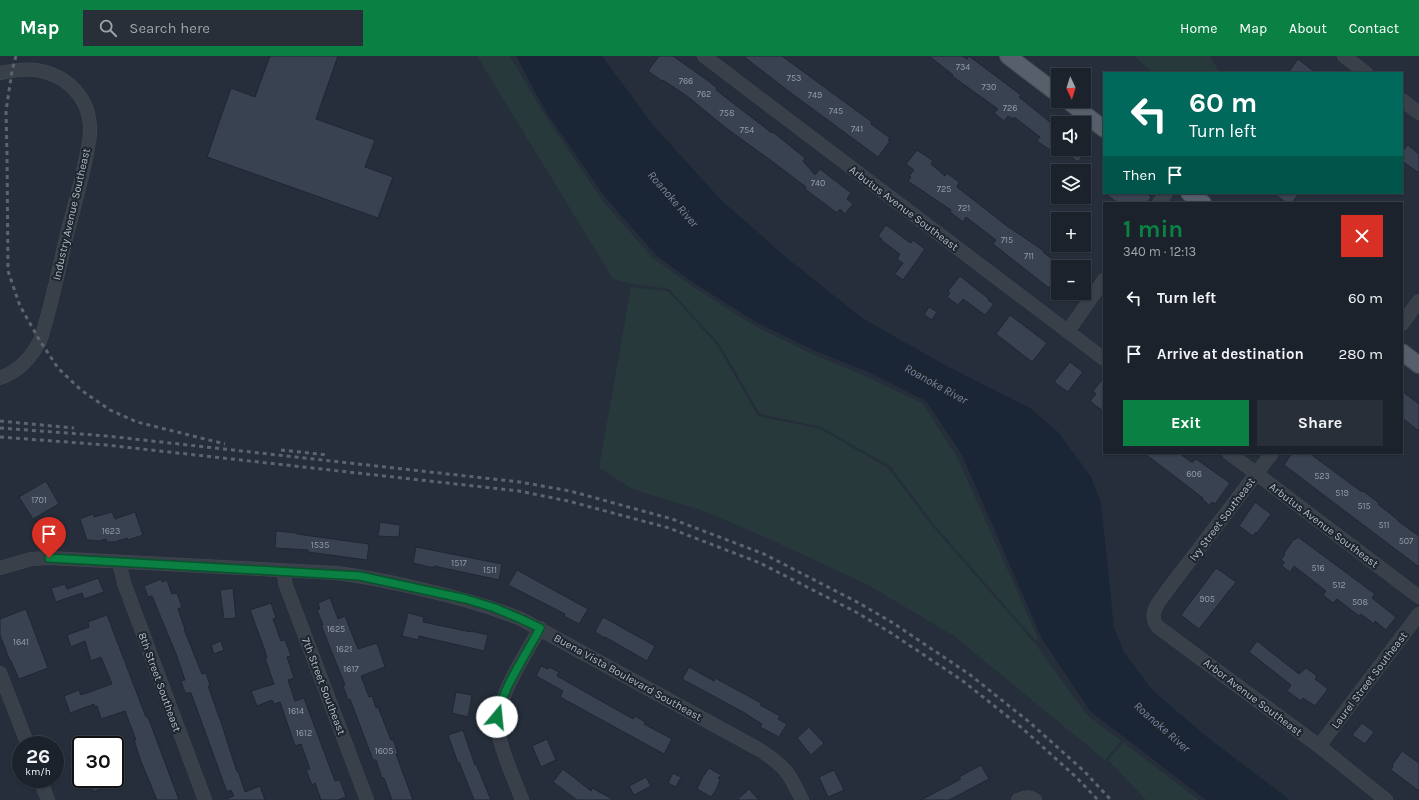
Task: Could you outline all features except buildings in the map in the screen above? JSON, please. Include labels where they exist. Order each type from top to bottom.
[{"type":"main road","points":[[1008,56],[1051,89]]},
{"type":"main road","points":[[1077,108],[1103,128]]},
{"type":"main road","points":[[1190,194],[1202,202]]},
{"type":"main road","points":[[1403,353],[1419,365]]},
{"type":"street","name":"Arbutus Avenue Southeast","points":[[704,56],[1103,358]]},
{"type":"street","points":[[1344,56],[1365,72]]},
{"type":"street","name":"Industry Avenue Southeast","points":[[0,378],[21,367],[32,355],[40,341],[82,174],[90,133],[86,107],[80,95],[73,87],[62,79],[50,73],[35,70],[4,71]]},
{"type":"street","points":[[0,81],[4,71]]},
{"type":"street","points":[[1403,101],[1419,113]]},
{"type":"street","points":[[1068,331],[1103,281]]},
{"type":"street","points":[[1403,323],[1419,302]]},
{"type":"street","name":"Arbutus Avenue Southeast","points":[[1231,454],[1419,597]]},
{"type":"street","name":"Ivy Street Southeast","points":[[1172,584],[1271,454]]},
{"type":"street","name":"Buena Vista Boulevard Southeast","points":[[0,568],[31,559],[49,558],[360,576],[466,599],[495,608],[540,628],[760,750],[782,765],[790,775],[802,800]]},
{"type":"street","name":"8th Street Southeast","points":[[119,562],[126,591],[205,800]]},
{"type":"street","name":"7th Street Southeast","points":[[284,571],[284,583],[366,800]]},
{"type":"street","name":"Arbor Avenue Southeast","points":[[1172,584],[1154,610],[1153,616],[1155,623],[1319,746],[1386,800]]},
{"type":"street","name":"Laurel Street Southeast","points":[[1319,746],[1419,614]]},
{"type":"street","points":[[522,800],[503,750],[498,730],[497,717],[500,704],[540,628]]},
{"type":"street","points":[[0,673],[4,697],[24,736]]},
{"type":"street","points":[[43,788],[48,800]]},
{"type":"street","points":[[1018,800],[1025,797],[1030,797],[1035,800]]},
{"type":"shaded area","points":[[477,56],[510,56],[544,114],[602,200],[653,258],[695,288],[755,326],[812,354],[867,377],[922,403],[957,457],[1038,638],[1035,640],[936,527],[890,466],[821,427],[760,414],[720,345],[669,289],[633,284],[613,279]]},
{"type":"shaded area","points":[[1134,56],[1210,56],[1219,72],[1152,72]]},
{"type":"shaded area","points":[[631,287],[668,291],[718,346],[758,416],[820,429],[888,468],[934,528],[1034,642],[1086,714],[1121,741],[1105,760],[954,636],[868,585],[707,512],[632,489],[599,468]]},
{"type":"shaded area","points":[[1123,742],[1199,800],[1146,800],[1108,760]]},
{"type":"water","name":"Roanoke River","points":[[516,56],[602,56],[653,125],[721,200],[787,258],[862,318],[943,364],[1030,408],[1059,433],[1091,477],[1101,503],[1114,628],[1124,652],[1152,690],[1207,737],[1290,800],[1206,800],[1090,711],[1042,639],[962,455],[926,401],[868,372],[813,350],[756,322],[697,285],[657,256],[605,197],[546,112]]},
{"type":"railway","points":[[16,56],[12,71],[6,111],[8,271],[20,306],[40,341],[58,368],[81,390],[110,410],[137,422],[225,444]]},
{"type":"railway","points":[[0,421],[74,428]]},
{"type":"railway","points":[[0,428],[107,436],[520,482],[570,491],[672,519],[764,554],[859,603],[893,623],[969,674],[1028,721],[1084,771],[1111,800]]},
{"type":"railway","points":[[0,437],[106,445],[519,491],[568,501],[669,528],[760,563],[854,611],[888,631],[963,681],[1022,728],[1077,778],[1098,800]]},
{"type":"railway","points":[[281,450],[328,455]]},
{"type":"route","points":[[49,558],[198,567],[336,573],[360,576],[466,599],[495,608],[540,628],[500,704],[497,717]]}]
